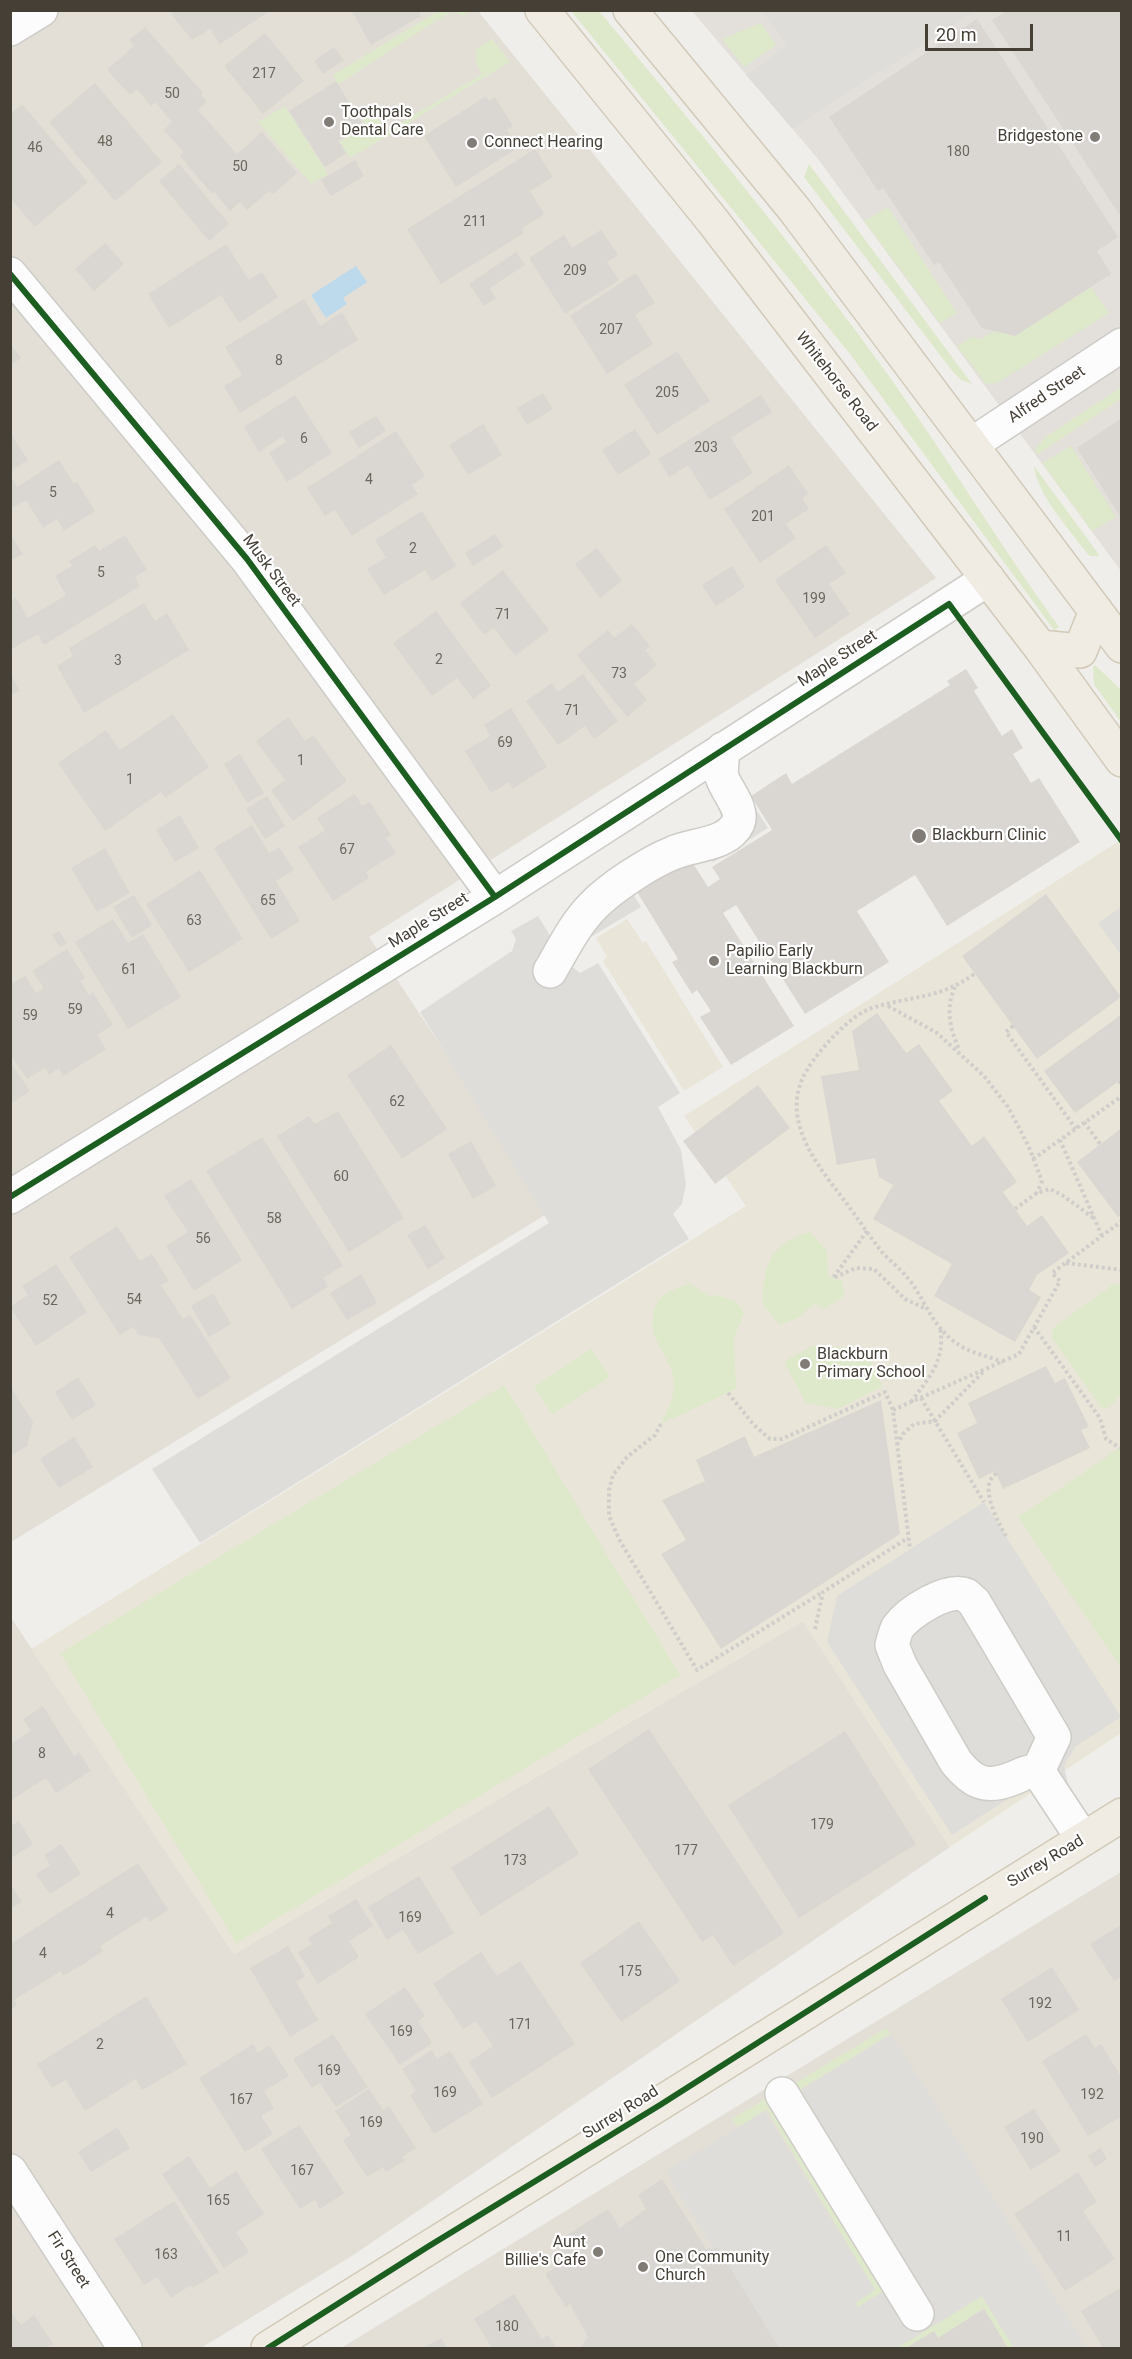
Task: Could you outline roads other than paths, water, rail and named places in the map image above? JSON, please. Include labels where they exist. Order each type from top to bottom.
[{"type":"main road","name":"Whitehorse Road","points":[[542,10],[712,220],[1040,647],[1122,760]]},
{"type":"main road","points":[[630,10],[794,209],[1122,646]]},
{"type":"main road","points":[[1040,647],[1080,651],[1096,611]]},
{"type":"main road","name":"Surrey Road","points":[[268,2349],[1122,1815]]},
{"type":"street","points":[[10,29],[41,10]]},
{"type":"street","name":"Musk Street","points":[[10,274],[247,559],[495,897]]},
{"type":"street","name":"Alfred Street","points":[[972,444],[1122,345]]},
{"type":"street","name":"Maple Street","points":[[10,1197],[495,897],[988,579]]},
{"type":"street","points":[[550,971],[579,922],[594,905],[648,865],[674,852],[710,843],[729,833],[738,822],[739,811],[726,790],[721,773],[723,749]]},
{"type":"street","points":[[950,1594],[965,1595],[974,1602],[1054,1737],[1038,1771],[1024,1771],[1011,1779],[993,1783],[978,1783],[961,1769],[900,1665],[892,1645],[898,1627],[913,1613],[926,1604],[950,1594]]},
{"type":"street","points":[[1038,1771],[1083,1839]]},
{"type":"street","points":[[782,2094],[917,2314]]},
{"type":"street","name":"Fir Street","points":[[10,2171],[125,2349]]},
{"type":"water","points":[[356,266],[367,282],[343,298],[347,304],[326,318],[311,295]]},
{"type":"place","name":"Toothpals Dental Care","points":[[329,122]]},
{"type":"place","name":"Bridgestone","points":[[1095,137]]},
{"type":"place","name":"Connect Hearing","points":[[472,143]]},
{"type":"place","name":"Blackburn Clinic","points":[[919,836]]},
{"type":"place","name":"Papilio Early Learning Blackburn","points":[[714,961]]},
{"type":"place","name":"Blackburn Primary School","points":[[805,1364]]},
{"type":"place","name":"Aunt Billie's Cafe","points":[[598,2252]]},
{"type":"place","name":"One Community Church","points":[[643,2267]]}]
